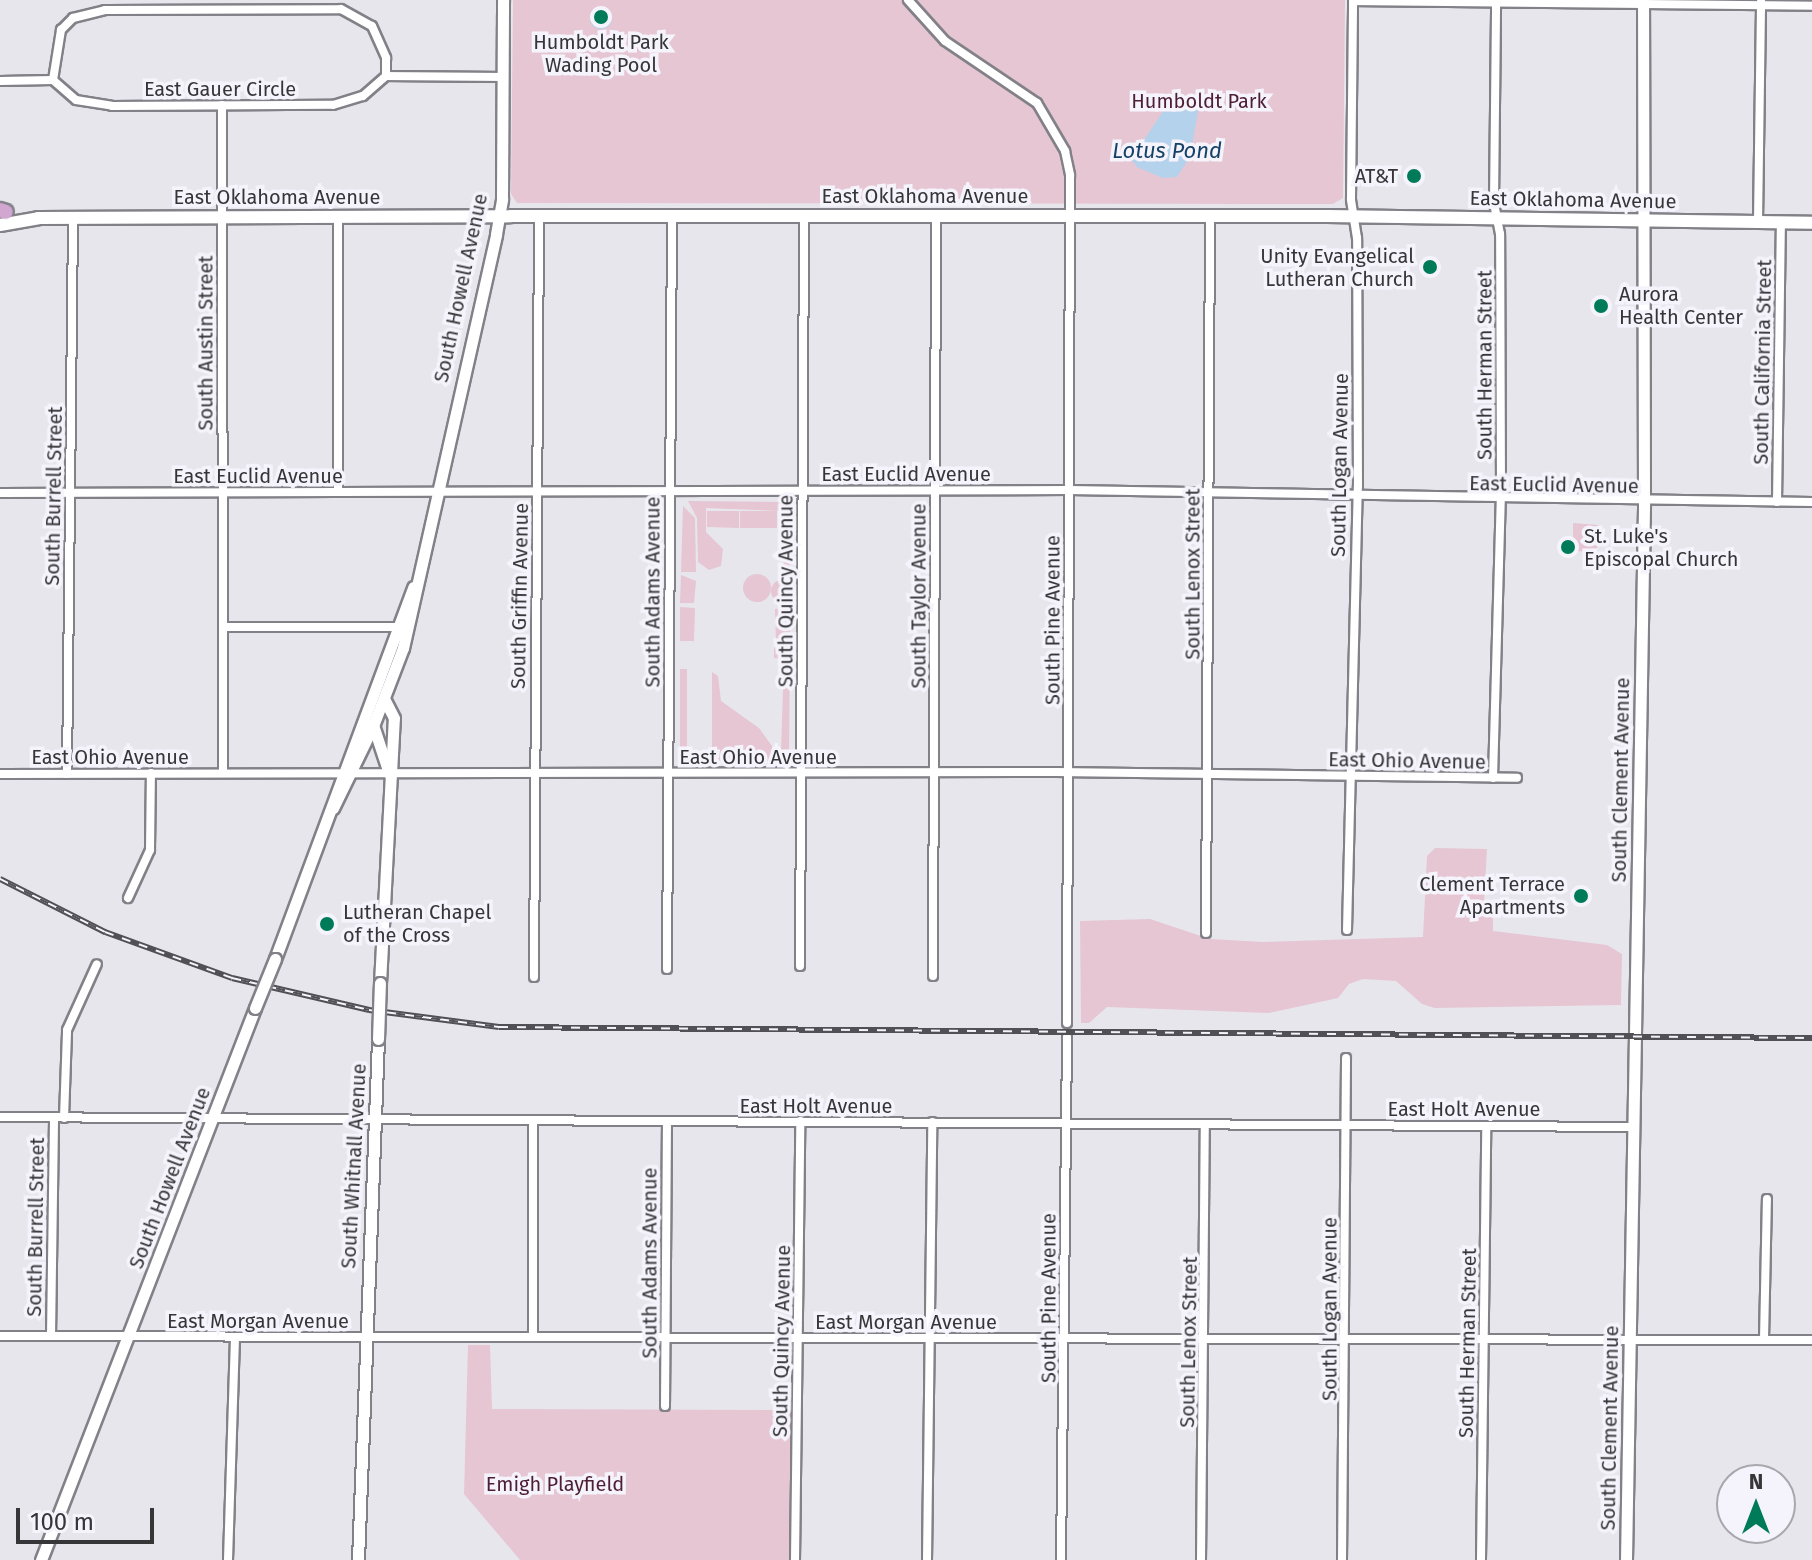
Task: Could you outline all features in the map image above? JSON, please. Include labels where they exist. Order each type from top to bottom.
[{"type":"main road","name":"East Oklahoma Avenue","points":[[1,215],[38,218],[1210,216],[1812,223]]},
{"type":"street","name":"South Howell Avenue","points":[[346,773],[373,726],[384,698],[416,580],[499,216],[503,0]]},
{"type":"street","name":"South Pine Avenue","points":[[908,0],[945,41],[1037,103],[1065,151],[1071,216],[1067,1023]]},
{"type":"street","points":[[1353,0],[1761,2],[1812,6]]},
{"type":"street","name":"South Logan Avenue","points":[[1347,930],[1347,776],[1357,497],[1353,0]]},
{"type":"street","name":"South Herman Street","points":[[1493,778],[1500,500],[1496,1]]},
{"type":"street","name":"South Clement Avenue","points":[[1626,1560],[1644,503],[1643,2]]},
{"type":"street","points":[[1758,222],[1761,2]]},
{"type":"street","points":[[0,81],[53,80],[61,30],[80,15],[105,10],[341,9],[372,26],[386,58],[386,76],[502,77]]},
{"type":"street","name":"East Gauer Circle","points":[[53,80],[76,100],[92,104],[333,105],[363,96],[386,76]]},
{"type":"street","name":"South Austin Street","points":[[222,105],[223,773]]},
{"type":"street","name":"South Griffin Avenue","points":[[534,977],[539,216]]},
{"type":"street","name":"South Adams Avenue","points":[[667,969],[672,216]]},
{"type":"street","name":"South Quincy Avenue","points":[[800,966],[804,216]]},
{"type":"street","name":"South Taylor Avenue","points":[[933,976],[936,216]]},
{"type":"street","name":"South Lenox Street","points":[[1206,933],[1210,216]]},
{"type":"street","points":[[338,217],[343,491]]},
{"type":"street","name":"South Burrell Street","points":[[67,774],[73,218]]},
{"type":"street","name":"South California Street","points":[[1777,502],[1781,223]]},
{"type":"street","name":"East Euclid Avenue","points":[[0,493],[435,489],[1069,490],[1644,503],[1812,502]]},
{"type":"street","points":[[223,627],[403,627]]},
{"type":"street","name":"South Howell Avenue","points":[[41,1560],[333,808],[366,706],[403,627]]},
{"type":"street","name":"South Whitnall Avenue","points":[[358,1560],[364,1337],[394,718],[384,698]]},
{"type":"street","name":"South Whitnall Avenue","points":[[366,706],[389,773]]},
{"type":"street","name":"East Ohio Avenue","points":[[0,774],[1068,772],[1517,778]]},
{"type":"street","points":[[128,898],[150,850],[151,773]]},
{"type":"street","name":"South Burrell Street","points":[[64,1118],[67,1030],[97,964]]},
{"type":"street","name":"South Pine Avenue","points":[[1061,1560],[1066,1338],[1067,1037]]},
{"type":"street","name":"South Logan Avenue","points":[[1342,1560],[1346,1058]]},
{"type":"street","name":"East Holt Avenue","points":[[0,1117],[1632,1127]]},
{"type":"street","name":"South Burrell Street","points":[[51,1336],[54,1118]]},
{"type":"street","points":[[533,1120],[533,1337]]},
{"type":"street","name":"South Adams Avenue","points":[[665,1406],[667,1121]]},
{"type":"street","name":"South Quincy Avenue","points":[[795,1560],[800,1121]]},
{"type":"street","points":[[927,1560],[932,1338],[932,1122]]},
{"type":"street","name":"South Lenox Street","points":[[1201,1560],[1206,1338],[1205,1124]]},
{"type":"street","name":"South Herman Street","points":[[1481,1560],[1486,1126]]},
{"type":"street","points":[[1764,1339],[1767,1199]]},
{"type":"street","name":"East Morgan Avenue","points":[[0,1336],[1812,1340]]},
{"type":"street","points":[[228,1560],[235,1337]]},
{"type":"green space","name":"Humboldt Park","points":[[513,0],[1345,0],[1343,198],[1333,204],[517,203],[511,194]]},
{"type":"green space","points":[[688,501],[785,504],[780,511],[706,508],[706,532],[723,549],[721,566],[709,570],[698,562],[697,518]]},
{"type":"green space","points":[[683,506],[695,518],[696,572],[681,572]]},
{"type":"green space","points":[[787,507],[790,571],[784,573],[782,513]]},
{"type":"green space","points":[[707,511],[739,511],[739,528],[707,527]]},
{"type":"green space","points":[[740,511],[777,511],[777,528],[740,528]]},
{"type":"green space","points":[[1573,523],[1598,525],[1597,552],[1573,551]]},
{"type":"green space","points":[[757,574],[767,578],[771,588],[767,598],[757,602],[747,598],[743,588],[747,578]]},
{"type":"green space","points":[[681,575],[696,581],[694,603],[680,603]]},
{"type":"green space","points":[[782,580],[790,583],[793,591],[790,599],[782,602],[774,599],[771,591],[774,583]]},
{"type":"green space","points":[[680,607],[695,608],[694,641],[680,641]]},
{"type":"green space","points":[[790,608],[790,642],[776,642],[775,609]]},
{"type":"green space","points":[[790,646],[789,756],[781,751],[784,659],[774,658],[774,647]]},
{"type":"green space","points":[[680,669],[687,669],[687,748],[695,761],[680,761]]},
{"type":"green space","points":[[712,672],[718,676],[721,701],[759,728],[783,761],[703,761],[703,755],[712,754]]},
{"type":"green space","points":[[1435,848],[1487,849],[1484,902],[1493,916],[1493,931],[1607,945],[1622,954],[1621,1005],[1435,1008],[1422,1004],[1396,981],[1363,979],[1349,984],[1338,998],[1269,1013],[1107,1007],[1089,1023],[1081,1023],[1080,921],[1150,919],[1210,939],[1263,942],[1423,937],[1427,856]]},
{"type":"green space","name":"Emigh Playfield","points":[[468,1345],[490,1345],[492,1409],[791,1410],[789,1560],[520,1560],[464,1494]]},
{"type":"water","name":"Humboldt Park Wading Pool","points":[[601,7],[609,10],[612,18],[609,26],[601,29],[593,26],[590,18],[593,10]]},
{"type":"water","name":"Lotus Pond","points":[[1180,94],[1199,106],[1190,157],[1177,177],[1163,178],[1137,167],[1131,159],[1174,95]]},
{"type":"railway","points":[[0,879],[105,932],[232,978],[369,1010],[499,1027],[1812,1038]]},
{"type":"place","name":"Humboldt Park Wading Pool","points":[[601,17]]},
{"type":"place","name":"AT&T","points":[[1414,176]]},
{"type":"place","name":"Unity Evangelical Lutheran Church","points":[[1430,267]]},
{"type":"place","name":"Aurora Health Center","points":[[1601,306]]},
{"type":"place","name":"St. Luke's Episcopal Church","points":[[1568,547]]},
{"type":"place","name":"Clement Terrace Apartments","points":[[1581,896]]},
{"type":"place","name":"Lutheran Chapel of the Cross","points":[[327,924]]}]
